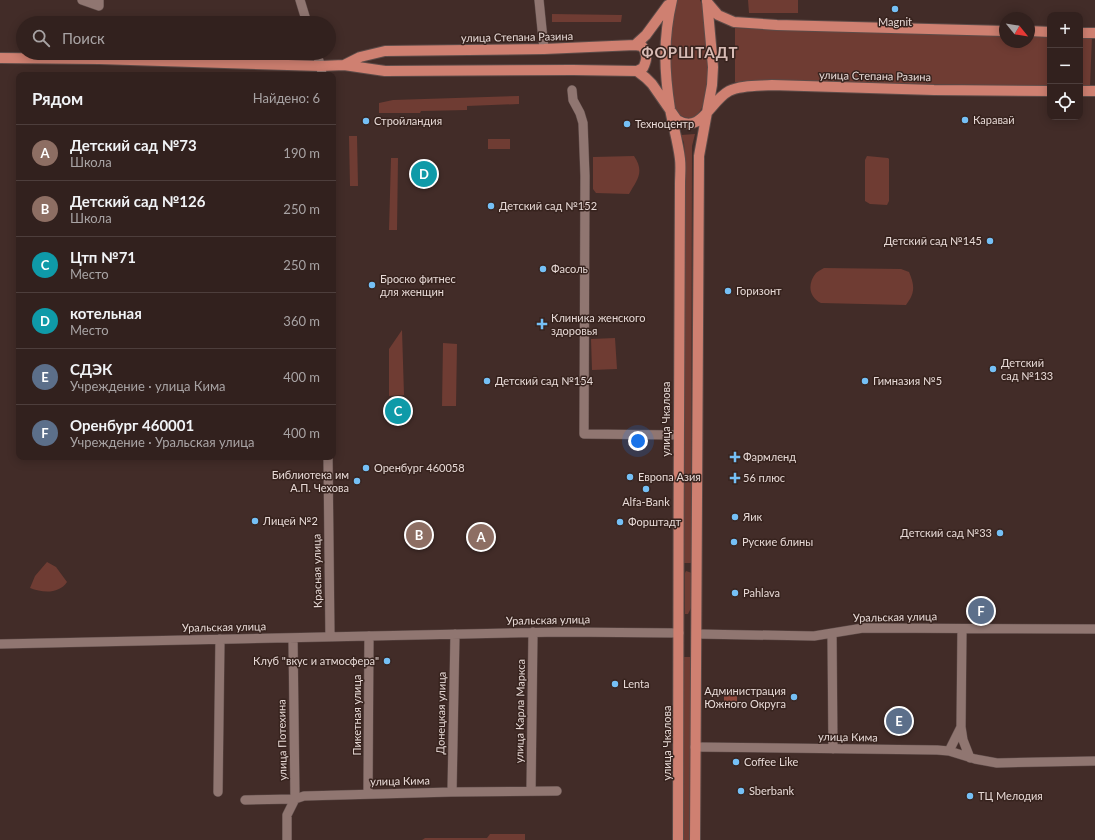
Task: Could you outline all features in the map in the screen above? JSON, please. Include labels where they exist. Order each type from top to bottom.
[{"type":"main road","points":[[635,45],[650,30],[672,0]]},
{"type":"main road","name":"улица Чкалова","points":[[672,0],[667,23],[665,73],[670,112],[680,160],[678,840]]},
{"type":"main road","points":[[707,1],[718,15],[729,20],[741,22],[777,25],[999,31]]},
{"type":"main road","points":[[695,840],[699,156],[708,110],[713,67],[707,1]]},
{"type":"main road","points":[[1035,31],[1047,32]]},
{"type":"main road","points":[[1083,33],[1095,33]]},
{"type":"main road","name":"улица Степана Разина","points":[[119,60],[321,70],[344,65],[360,57],[385,51],[544,49],[635,45]]},
{"type":"main road","points":[[635,45],[642,46],[646,51],[647,60],[643,68],[637,71],[652,84],[670,112]]},
{"type":"main road","name":"улица Степана Разина","points":[[0,58],[16,58]]},
{"type":"main road","name":"улица Степана Разина","points":[[344,65],[385,71],[637,71]]},
{"type":"main road","name":"улица Степана Разина","points":[[670,112],[682,123],[690,124],[697,122],[715,101],[729,91],[750,86],[772,85],[1047,91]]},
{"type":"main road","points":[[1083,91],[1095,91]]},
{"type":"main road","points":[[679,568],[697,568]]},
{"type":"main road","name":"Уральская улица","points":[[679,633],[697,634]]},
{"type":"street","points":[[82,0],[99,6],[99,0]]},
{"type":"street","points":[[300,0],[305,16]]},
{"type":"street","points":[[539,0],[544,49]]},
{"type":"street","points":[[318,60],[321,70]]},
{"type":"street","points":[[572,90],[573,100],[580,113],[583,123],[584,145],[584,434],[678,435]]},
{"type":"street","name":"Красная улица","points":[[328,460],[330,637]]},
{"type":"street","name":"Уральская улица","points":[[697,634],[814,636],[863,628],[1095,629]]},
{"type":"street","points":[[962,628],[961,727],[962,740],[970,758]]},
{"type":"street","name":"Уральская улица","points":[[0,644],[533,632],[679,633]]},
{"type":"street","name":"улица Карла Маркса","points":[[531,791],[533,632]]},
{"type":"street","name":"Донецкая улица","points":[[452,792],[455,634]]},
{"type":"street","points":[[832,634],[833,748]]},
{"type":"street","name":"Пикетная улица","points":[[368,794],[369,636]]},
{"type":"street","name":"улица Потехина","points":[[287,840],[287,815],[295,799],[293,638]]},
{"type":"street","points":[[218,792],[220,639]]},
{"type":"street","points":[[949,751],[961,727]]},
{"type":"street","name":"улица Кима","points":[[695,747],[949,751],[970,758],[997,763],[1095,761]]},
{"type":"street","name":"улица Кима","points":[[245,800],[295,799],[304,796],[368,794],[557,791]]},
{"type":"shaded area","points":[[677,0],[700,0],[706,25],[708,44],[708,85],[704,102],[698,114],[689,118],[677,113],[671,86],[670,54],[672,22]]},
{"type":"shaded area","points":[[748,0],[798,0],[798,13],[749,13]]},
{"type":"shaded area","points":[[552,14],[622,15],[621,22],[552,22]]},
{"type":"shaded area","points":[[735,28],[999,34],[999,48],[1035,48],[1035,35],[1047,35],[1047,86],[735,82]]},
{"type":"shaded area","points":[[1083,36],[1092,36],[1090,87],[1083,87]]},
{"type":"shaded area","points":[[519,96],[519,104],[467,106],[467,110],[421,111],[420,113],[379,113],[379,103],[393,100]]},
{"type":"shaded area","points":[[695,134],[692,146],[691,563],[684,563],[685,162],[684,143],[681,135]]},
{"type":"shaded area","points":[[349,136],[357,136],[358,186],[350,186]]},
{"type":"shaded area","points":[[488,139],[510,139],[510,149],[488,149]]},
{"type":"shaded area","points":[[634,156],[639,167],[639,176],[629,194],[596,193],[593,189],[593,157]]},
{"type":"shaded area","points":[[867,156],[889,159],[889,201],[887,205],[870,204],[865,201],[865,160]]},
{"type":"shaded area","points":[[391,158],[398,158],[397,230],[389,230]]},
{"type":"shaded area","points":[[824,268],[901,269],[909,272],[913,285],[911,297],[906,305],[821,303],[812,294],[810,286],[816,273]]},
{"type":"shaded area","points":[[402,330],[404,395],[389,396],[389,349]]},
{"type":"shaded area","points":[[615,338],[617,369],[592,370],[591,339]]},
{"type":"shaded area","points":[[443,343],[457,344],[456,406],[442,406]]},
{"type":"shaded area","points":[[47,562],[56,567],[67,582],[60,589],[50,591],[40,591],[30,588],[35,576]]},
{"type":"shaded area","points":[[686,571],[692,573],[692,606],[688,614],[685,614]]},
{"type":"shaded area","points":[[684,657],[691,657],[689,840],[683,840]]},
{"type":"shaded area","points":[[724,691],[737,691],[737,703],[724,703]]},
{"type":"shaded area","points":[[490,834],[525,834],[525,840],[422,840],[425,838],[487,838]]},
{"type":"place","name":"Magnit","points":[[895,9]]},
{"type":"place","name":"Каравай","points":[[965,120]]},
{"type":"place","name":"Стройландия","points":[[366,121]]},
{"type":"place","name":"Техноцентр","points":[[627,124]]},
{"type":"place","name":"котельная","points":[[424,174]]},
{"type":"place","name":"Детский сад №152","points":[[491,206]]},
{"type":"place","name":"Детский сад №145","points":[[990,241]]},
{"type":"place","name":"Фасоль","points":[[543,269]]},
{"type":"place","name":"Броско фитнес для женщин","points":[[372,285]]},
{"type":"place","name":"Горизонт","points":[[728,291]]},
{"type":"place","name":"Клиника женского здоровья","points":[[542,324]]},
{"type":"place","name":"Детский сад №133","points":[[993,369]]},
{"type":"place","name":"Детский сад №154","points":[[487,381]]},
{"type":"place","name":"Гимназия №5","points":[[865,381]]},
{"type":"place","name":"Цтп №71","points":[[398,411]]},
{"type":"place","name":"Фармленд","points":[[735,457]]},
{"type":"place","name":"Оренбург 460058","points":[[366,468]]},
{"type":"place","name":"Европа Азия","points":[[630,477]]},
{"type":"place","name":"56 плюс","points":[[735,478]]},
{"type":"place","name":"Библиотека им А.П. Чехова","points":[[357,481]]},
{"type":"place","name":"Alfa-Bank","points":[[646,489]]},
{"type":"place","name":"Яик","points":[[735,517]]},
{"type":"place","name":"Лицей №2","points":[[255,521]]},
{"type":"place","name":"Форштадт","points":[[620,522]]},
{"type":"place","name":"Детский сад №33","points":[[1000,533]]},
{"type":"place","name":"Детский сад №126","points":[[419,535]]},
{"type":"place","name":"Детский сад №73","points":[[481,537]]},
{"type":"place","name":"Руские блины","points":[[734,542]]},
{"type":"place","name":"Pahlava","points":[[735,593]]},
{"type":"place","name":"Оренбург 460001","points":[[981,611]]},
{"type":"place","name":"Клуб \"вкус и атмосфера\"","points":[[387,661]]},
{"type":"place","name":"Lenta","points":[[615,684]]},
{"type":"place","name":"Администрация Южного Округа","points":[[794,697]]},
{"type":"place","name":"СДЭК","points":[[899,721]]},
{"type":"place","name":"Coffee Like","points":[[736,762]]},
{"type":"place","name":"Sberbank","points":[[741,791]]},
{"type":"place","name":"ТЦ Мелодия","points":[[970,796]]},
{"type":"district","name":"ФОРШТАДТ","points":[[690,53]]}]
